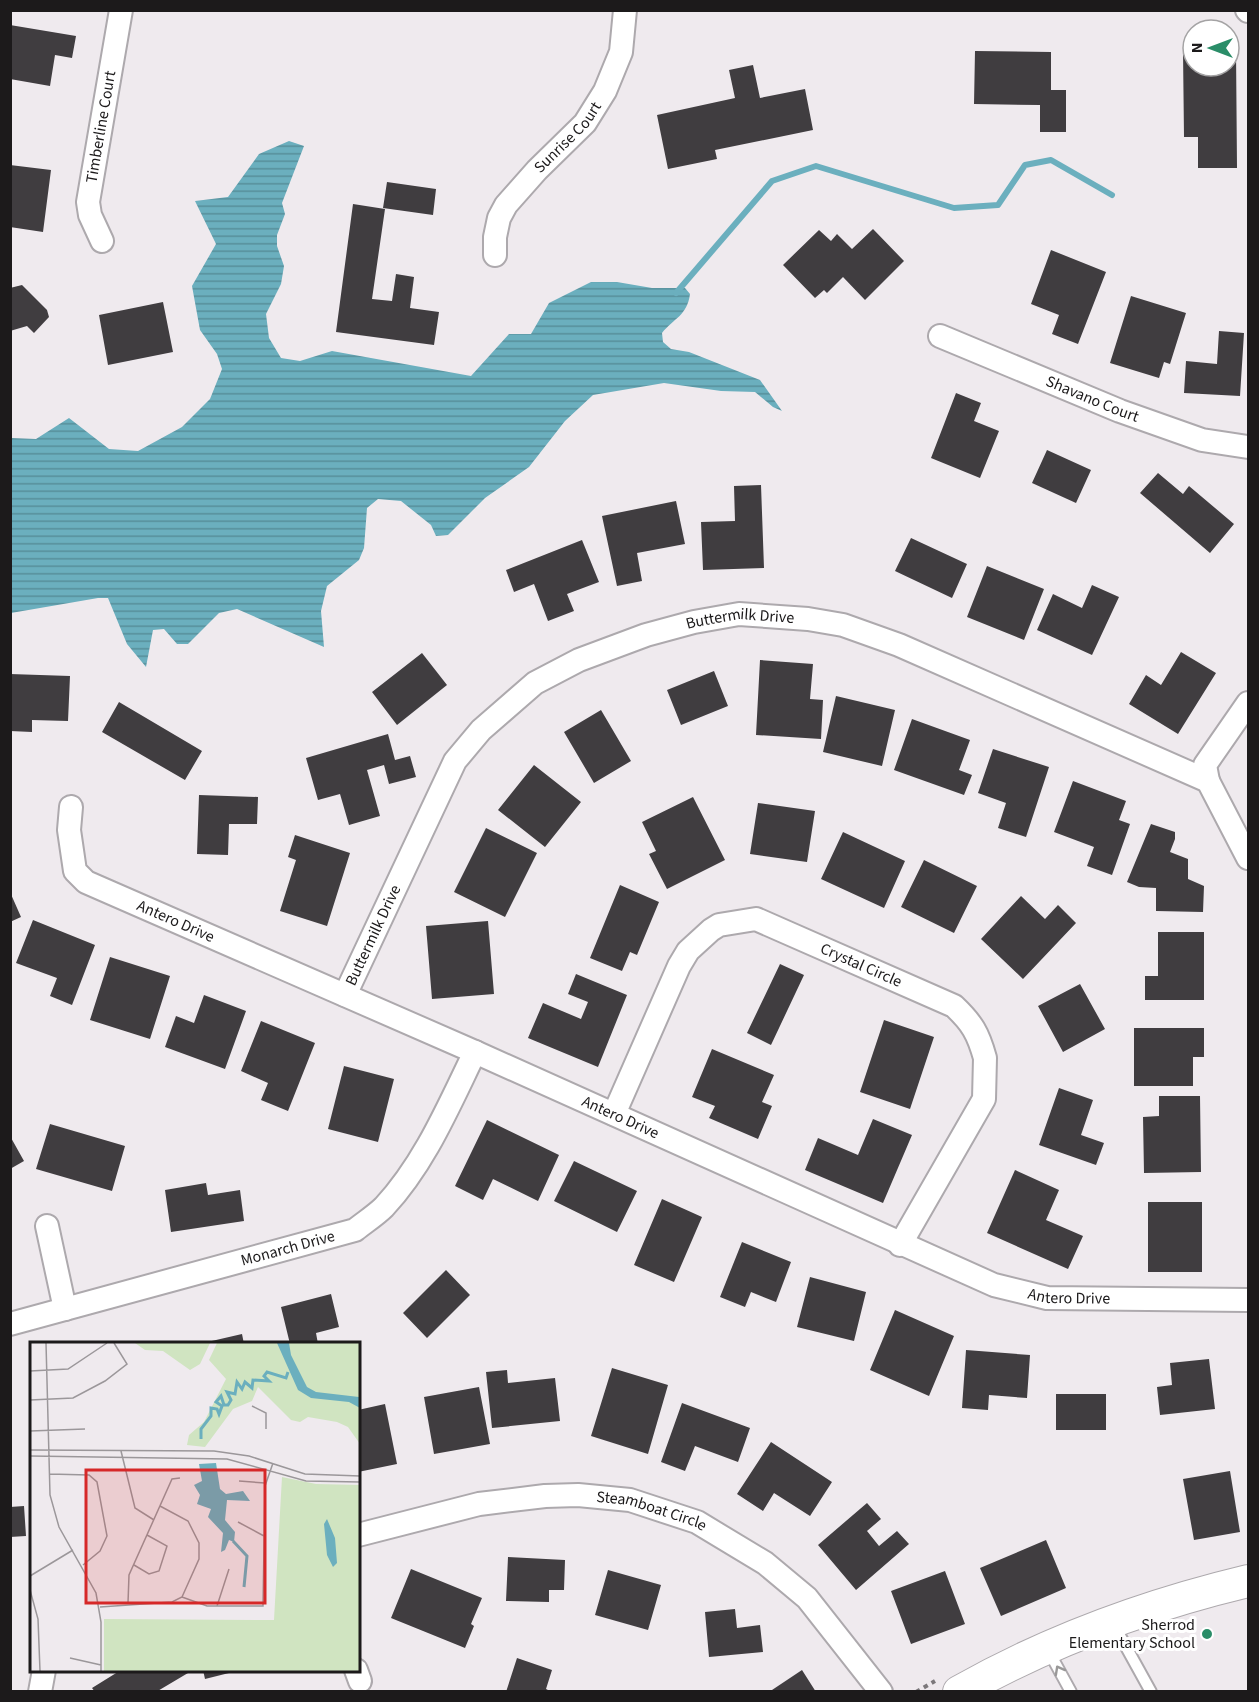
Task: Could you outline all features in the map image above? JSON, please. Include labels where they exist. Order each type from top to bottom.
[{"type":"street","name":"Timberline Court","points":[[102,241],[90,215],[88,202],[121,10]]},
{"type":"street","name":"Sunrise Court","points":[[495,255],[495,237],[506,205],[537,170],[585,123],[605,91],[621,52],[625,10]]},
{"type":"street","name":"Shavano Court","points":[[940,336],[1120,411],[1202,440],[1248,447]]},
{"type":"street","name":"Buttermilk Drive","points":[[345,995],[455,761],[481,730],[535,683],[579,660],[646,635],[694,622],[739,614],[808,619],[843,625],[899,645],[1208,781]]},
{"type":"street","points":[[1248,703],[1205,765],[1208,781],[1248,858]]},
{"type":"street","name":"Antero Drive","points":[[71,807],[69,830],[75,871],[86,882],[475,1052],[900,1245],[994,1285],[1047,1298],[1248,1300]]},
{"type":"street","name":"Crystal Circle","points":[[614,1114],[679,966],[688,951],[719,925],[756,919],[954,1006],[972,1023],[984,1052],[984,1099],[900,1245]]},
{"type":"street","name":"Monarch Drive","points":[[10,1324],[355,1230],[383,1208],[411,1173],[433,1136],[475,1052]]},
{"type":"street","points":[[47,1226],[65,1309]]},
{"type":"street","name":"Steamboat Circle","points":[[360,1534],[479,1504],[578,1495],[630,1500],[698,1522],[765,1563],[807,1598],[881,1692]]},
{"type":"street","points":[[959,1692],[1047,1649],[1112,1622],[1169,1602],[1248,1581]]},
{"type":"street","points":[[40,1692],[44,1672]]},
{"type":"lane","points":[[1112,1622],[1151,1692]]},
{"type":"lane","points":[[1047,1649],[1071,1692]]},
{"type":"water","points":[[289,141],[304,146],[282,203],[285,214],[277,235],[277,246],[284,266],[281,284],[266,314],[269,338],[281,358],[300,361],[332,351],[471,376],[509,334],[531,334],[549,303],[591,282],[617,282],[652,288],[685,288],[690,294],[686,307],[662,333],[663,342],[671,349],[689,352],[760,380],[782,411],[773,407],[755,392],[721,391],[664,383],[593,395],[565,421],[529,467],[485,498],[448,535],[436,536],[431,525],[401,501],[378,499],[367,508],[364,548],[359,560],[327,586],[321,611],[324,647],[237,609],[219,613],[188,644],[177,644],[164,629],[153,630],[146,667],[127,644],[108,598],[11,613],[11,438],[36,439],[69,418],[109,449],[138,451],[182,427],[210,399],[222,369],[217,354],[200,330],[192,286],[216,244],[195,201],[228,197],[259,154]]},
{"type":"building","points":[[10,25],[76,36],[72,58],[55,55],[50,86],[10,79]]},
{"type":"building","points":[[975,51],[1051,52],[1051,90],[1066,90],[1066,132],[1040,132],[1040,105],[974,104]]},
{"type":"building","points":[[753,65],[760,98],[805,89],[813,130],[715,150],[717,159],[668,169],[657,115],[735,98],[729,70]]},
{"type":"building","points":[[1183,78],[1236,78],[1237,168],[1198,168],[1198,137],[1184,137]]},
{"type":"building","points":[[10,165],[51,170],[43,232],[10,227]]},
{"type":"building","points":[[387,182],[436,189],[433,215],[383,208]]},
{"type":"building","points":[[353,204],[385,209],[372,299],[392,301],[396,274],[414,277],[410,308],[439,312],[434,345],[336,332]]},
{"type":"building","points":[[873,229],[904,261],[865,300],[843,277],[827,293],[824,290],[815,298],[783,265],[819,230],[831,241],[837,234],[852,249]]},
{"type":"building","points":[[1051,250],[1106,272],[1078,344],[1052,334],[1059,315],[1031,304]]},
{"type":"building","points":[[22,285],[47,310],[49,317],[34,333],[27,326],[10,331],[10,288]]},
{"type":"building","points":[[1131,296],[1186,313],[1170,364],[1164,362],[1159,378],[1110,363]]},
{"type":"building","points":[[163,302],[173,352],[108,365],[99,315]]},
{"type":"building","points":[[1219,331],[1244,333],[1240,396],[1184,393],[1186,361],[1217,364]]},
{"type":"building","points":[[956,393],[981,403],[974,421],[999,431],[980,478],[931,458]]},
{"type":"building","points":[[1047,450],[1091,470],[1076,503],[1032,483]]},
{"type":"building","points":[[1158,473],[1183,494],[1189,486],[1234,524],[1210,553],[1140,493]]},
{"type":"building","points":[[761,485],[764,568],[703,570],[701,522],[735,521],[734,486]]},
{"type":"building","points":[[676,501],[685,544],[637,553],[642,581],[617,586],[602,516]]},
{"type":"building","points":[[911,538],[967,564],[952,598],[895,571]]},
{"type":"building","points":[[582,540],[599,582],[567,594],[574,611],[548,621],[534,584],[514,592],[506,570]]},
{"type":"building","points":[[987,566],[1044,589],[1024,640],[967,617]]},
{"type":"building","points":[[1092,585],[1119,597],[1092,655],[1037,630],[1053,594],[1082,608]]},
{"type":"building","points":[[1181,652],[1216,673],[1178,734],[1129,704],[1146,675],[1161,685]]},
{"type":"building","points":[[422,653],[447,685],[397,725],[372,692]]},
{"type":"building","points":[[760,660],[813,664],[810,699],[823,700],[821,739],[756,735]]},
{"type":"building","points":[[714,671],[728,706],[681,725],[667,690]]},
{"type":"building","points":[[10,674],[70,676],[68,721],[32,720],[32,732],[10,731]]},
{"type":"building","points":[[836,696],[895,710],[882,766],[823,752]]},
{"type":"building","points":[[119,702],[202,751],[185,780],[102,732]]},
{"type":"building","points":[[601,710],[631,761],[594,783],[564,732]]},
{"type":"building","points":[[912,719],[970,740],[959,770],[972,775],[964,795],[894,770]]},
{"type":"building","points":[[388,734],[395,760],[410,756],[416,777],[389,784],[384,765],[367,770],[380,816],[349,825],[340,794],[318,800],[306,758]]},
{"type":"building","points":[[993,749],[1049,767],[1026,837],[998,828],[1006,803],[978,793]]},
{"type":"building","points":[[534,765],[581,802],[545,847],[498,810]]},
{"type":"building","points":[[1073,781],[1126,801],[1119,820],[1130,824],[1112,875],[1087,866],[1094,847],[1054,832]]},
{"type":"building","points":[[199,795],[258,797],[257,824],[229,824],[228,855],[197,854]]},
{"type":"building","points":[[693,797],[725,860],[667,889],[649,854],[656,851],[642,822]]},
{"type":"building","points":[[758,803],[815,811],[807,862],[750,854]]},
{"type":"building","points":[[1151,824],[1175,832],[1170,852],[1188,859],[1188,879],[1204,886],[1203,912],[1156,911],[1156,888],[1139,887],[1127,882]]},
{"type":"building","points":[[486,828],[537,853],[505,917],[454,892]]},
{"type":"building","points":[[843,832],[905,861],[884,908],[821,879]]},
{"type":"building","points":[[295,835],[350,853],[327,926],[280,911],[296,860],[288,857]]},
{"type":"building","points":[[924,860],[977,886],[954,933],[901,907]]},
{"type":"building","points":[[620,885],[659,902],[637,955],[630,952],[622,971],[590,958]]},
{"type":"building","points":[[10,892],[21,917],[10,922]]},
{"type":"building","points":[[1021,896],[1045,919],[1058,905],[1076,923],[1023,979],[981,939]]},
{"type":"building","points":[[33,920],[95,945],[72,1005],[50,996],[57,978],[16,963]]},
{"type":"building","points":[[488,921],[494,994],[432,999],[426,926]]},
{"type":"building","points":[[1158,932],[1204,932],[1204,1000],[1145,1000],[1145,976],[1158,976]]},
{"type":"building","points":[[110,957],[170,976],[150,1039],[90,1020]]},
{"type":"building","points":[[780,964],[804,975],[771,1045],[747,1033]]},
{"type":"building","points":[[576,974],[627,995],[598,1067],[528,1038],[543,1003],[581,1019],[588,1002],[568,994]]},
{"type":"building","points":[[1080,984],[1105,1029],[1063,1052],[1038,1006]]},
{"type":"building","points":[[204,995],[246,1011],[225,1069],[165,1047],[176,1016],[194,1023]]},
{"type":"building","points":[[884,1020],[934,1037],[910,1109],[860,1092]]},
{"type":"building","points":[[261,1021],[315,1043],[288,1111],[261,1100],[268,1083],[241,1071]]},
{"type":"building","points":[[1134,1028],[1204,1028],[1204,1057],[1193,1057],[1193,1086],[1134,1086]]},
{"type":"building","points":[[712,1049],[774,1075],[762,1102],[772,1106],[758,1139],[709,1118],[715,1106],[692,1097]]},
{"type":"building","points":[[344,1066],[394,1079],[378,1142],[328,1129]]},
{"type":"building","points":[[1059,1088],[1093,1100],[1081,1135],[1104,1143],[1096,1165],[1039,1145]]},
{"type":"building","points":[[1159,1096],[1200,1096],[1201,1172],[1144,1173],[1143,1117],[1159,1116]]},
{"type":"building","points":[[873,1119],[912,1135],[883,1203],[805,1170],[818,1138],[858,1155]]},
{"type":"building","points":[[487,1120],[559,1155],[538,1201],[493,1179],[483,1200],[455,1186]]},
{"type":"building","points":[[50,1124],[125,1146],[112,1191],[36,1169]]},
{"type":"building","points":[[10,1136],[24,1161],[10,1169]]},
{"type":"building","points":[[574,1161],[637,1191],[617,1232],[554,1201]]},
{"type":"building","points":[[1015,1170],[1059,1190],[1046,1220],[1083,1236],[1068,1269],[987,1233]]},
{"type":"building","points":[[206,1183],[208,1195],[240,1190],[244,1221],[171,1232],[165,1190]]},
{"type":"building","points":[[662,1199],[702,1217],[674,1282],[634,1265]]},
{"type":"building","points":[[1148,1202],[1202,1202],[1202,1272],[1148,1272]]},
{"type":"building","points":[[742,1242],[791,1262],[776,1302],[751,1292],[745,1307],[720,1297]]},
{"type":"building","points":[[446,1270],[470,1295],[427,1338],[403,1313]]},
{"type":"building","points":[[810,1277],[866,1292],[854,1341],[797,1327]]},
{"type":"building","points":[[331,1294],[339,1327],[316,1333],[318,1342],[290,1342],[281,1307]]},
{"type":"building","points":[[895,1310],[954,1336],[929,1396],[870,1370]]},
{"type":"building","points":[[242,1334],[244,1342],[207,1342]]},
{"type":"building","points":[[966,1350],[1030,1355],[1027,1398],[989,1395],[988,1410],[962,1408]]},
{"type":"building","points":[[1209,1359],[1215,1409],[1160,1415],[1157,1387],[1172,1385],[1170,1363]]},
{"type":"building","points":[[612,1368],[668,1385],[648,1454],[591,1436]]},
{"type":"building","points":[[507,1370],[508,1383],[555,1378],[560,1421],[492,1428],[486,1372]]},
{"type":"building","points":[[479,1387],[490,1444],[434,1454],[424,1397]]},
{"type":"building","points":[[1056,1394],[1106,1394],[1106,1430],[1056,1430]]},
{"type":"building","points":[[682,1403],[750,1428],[738,1462],[695,1446],[685,1471],[661,1462]]},
{"type":"building","points":[[385,1404],[397,1464],[360,1472],[360,1410]]},
{"type":"building","points":[[771,1442],[832,1482],[810,1516],[774,1493],[763,1511],[737,1494]]},
{"type":"building","points":[[1230,1471],[1240,1532],[1194,1540],[1183,1479]]},
{"type":"building","points":[[867,1503],[881,1519],[867,1531],[879,1546],[897,1531],[909,1544],[856,1590],[818,1545]]},
{"type":"building","points":[[24,1506],[26,1536],[10,1537],[10,1507]]},
{"type":"building","points":[[1046,1540],[1066,1588],[1001,1616],[980,1568]]},
{"type":"building","points":[[508,1557],[565,1560],[564,1590],[549,1590],[549,1602],[506,1601]]},
{"type":"building","points":[[411,1569],[482,1598],[471,1624],[474,1626],[465,1648],[391,1618]]},
{"type":"building","points":[[608,1570],[661,1585],[648,1630],[595,1615]]},
{"type":"building","points":[[945,1571],[965,1624],[911,1644],[891,1591]]},
{"type":"building","points":[[735,1609],[737,1628],[760,1625],[763,1652],[709,1657],[705,1612]]},
{"type":"building","points":[[517,1658],[552,1670],[546,1689],[552,1692],[506,1692]]},
{"type":"building","points":[[802,1670],[816,1692],[769,1692]]},
{"type":"building","points":[[118,1672],[188,1673],[156,1692],[95,1692],[92,1688]]},
{"type":"building","points":[[203,1672],[233,1672],[205,1679]]},
{"type":"waterway","points":[[676,293],[772,181],[816,166],[954,208],[998,205],[1025,165],[1051,160],[1112,195]]},
{"type":"place","name":"Sherrod Elementary School","points":[[1207,1634]]}]
